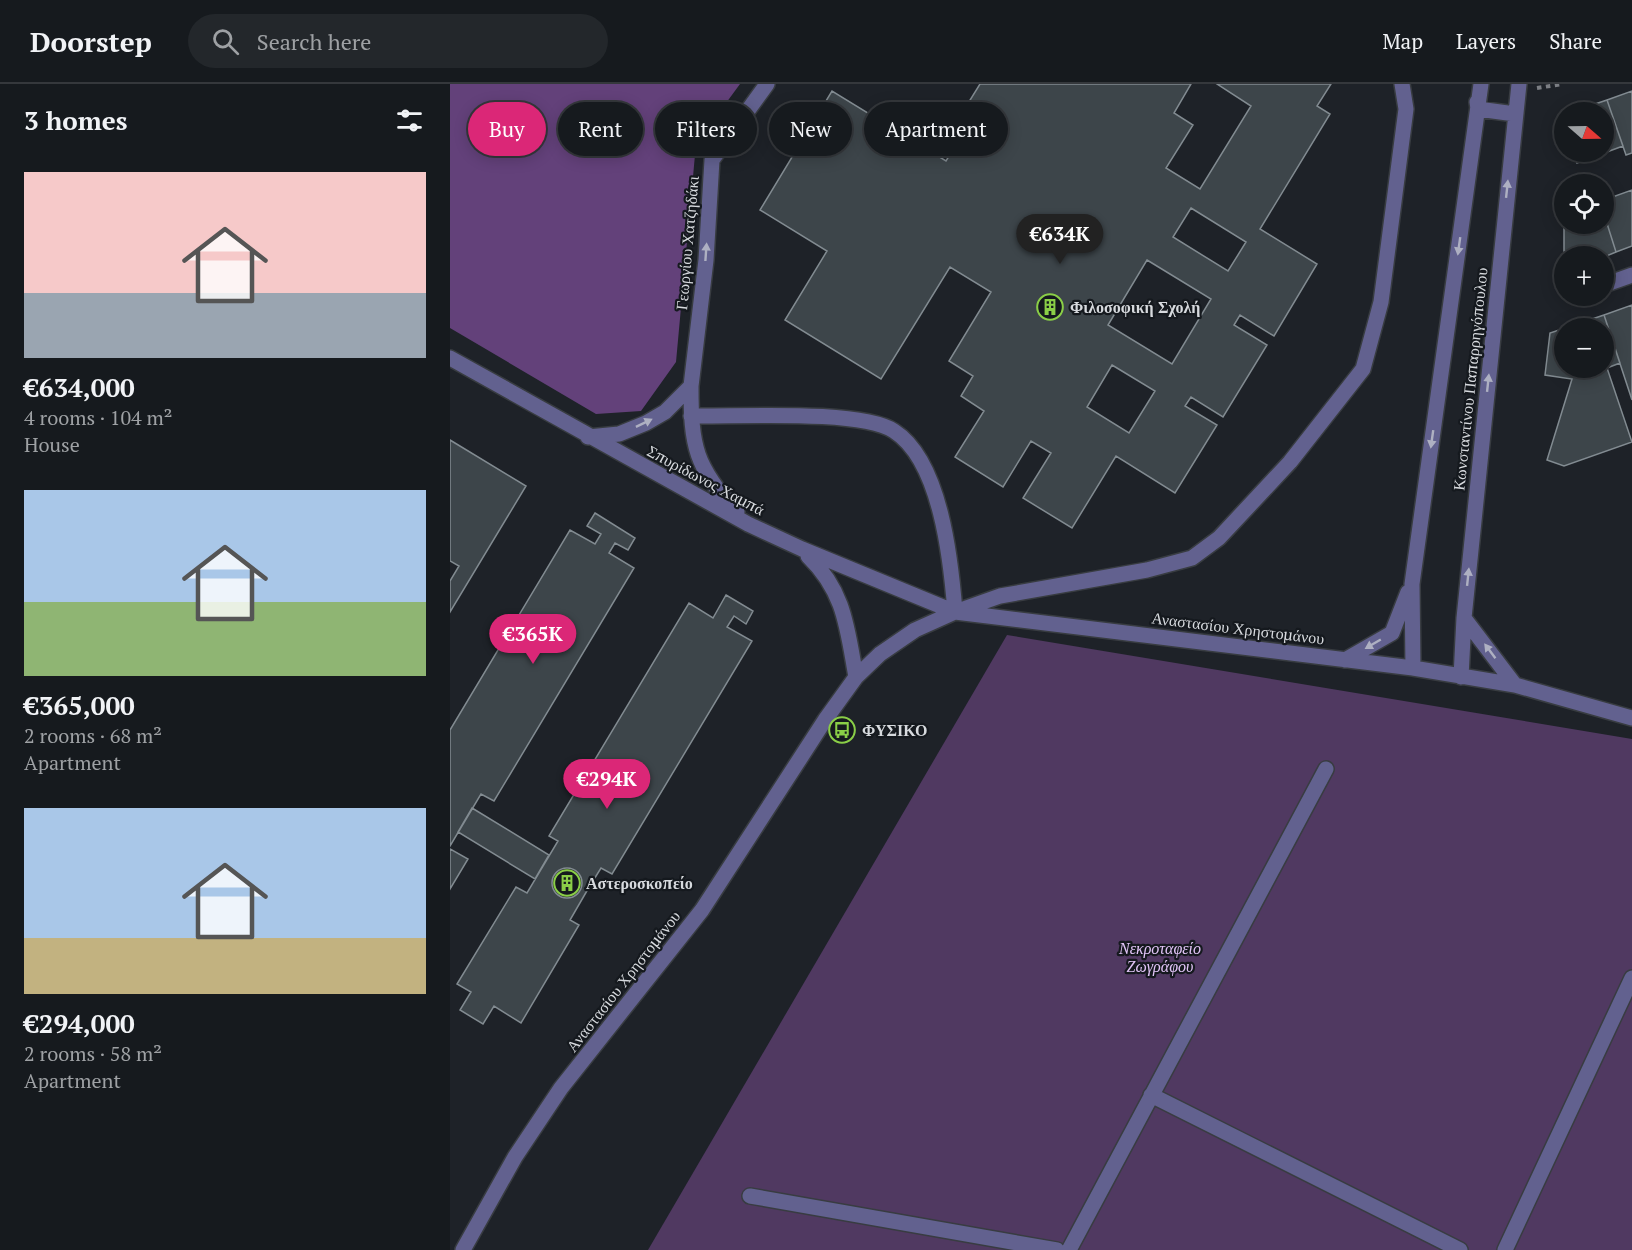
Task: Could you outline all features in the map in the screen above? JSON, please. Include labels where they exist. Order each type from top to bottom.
[{"type":"street","name":"Γεωργίου Χατζηδάκι","points":[[748,524],[713,487],[694,447],[691,386],[706,260],[712,160],[767,84]]},
{"type":"street","points":[[691,416],[857,418],[894,430],[917,453],[939,505],[951,561],[955,612],[1000,596],[1147,570],[1192,558],[1219,538],[1290,462],[1363,369],[1381,302],[1406,109],[1402,84]]},
{"type":"street","points":[[1473,84],[1478,109],[1515,114]]},
{"type":"street","name":"Κωνσταντίνου Παπαρρηγόπουλου","points":[[1413,668],[1412,584],[1481,84]]},
{"type":"street","name":"Κωνσταντίνου Παπαρρηγόπουλου","points":[[1461,677],[1464,618],[1519,84]]},
{"type":"street","points":[[1614,281],[1632,275]]},
{"type":"street","name":"Σπυρίδωνος Χαμπά","points":[[450,358],[588,437],[748,524],[802,549],[955,612]]},
{"type":"street","points":[[588,437],[619,434],[646,423],[665,412],[691,386]]},
{"type":"street","points":[[802,549],[824,572],[836,591],[845,615],[856,677]]},
{"type":"street","points":[[1345,660],[1392,633],[1412,584]]},
{"type":"street","name":"Αναστασίου Χρηστομάνου","points":[[463,1250],[515,1157],[561,1088],[702,910],[770,801],[856,677],[896,641],[955,612],[1413,668],[1515,685],[1632,718]]},
{"type":"street","points":[[1464,618],[1515,685]]},
{"type":"street","points":[[1069,1250],[1326,769]]},
{"type":"street","points":[[1505,1250],[1632,978]]},
{"type":"street","points":[[1151,1095],[1460,1250]]},
{"type":"street","points":[[750,1196],[1057,1250]]},
{"type":"path","points":[[1548,88],[1563,84]]},
{"type":"green space","name":"Νεκροταφείο Ζωγράφου","points":[[1007,635],[1632,739],[1632,1250],[648,1250]]},
{"type":"shaded area","points":[[450,84],[740,84],[727,102],[655,102],[655,156],[695,156],[676,362],[641,411],[596,414],[450,328]]},
{"type":"building","name":"Φιλοσοφική Σχολή","points":[[980,84],[1191,84],[1174,113],[1193,125],[1166,168],[1200,189],[1251,106],[1217,84],[1331,84],[1317,106],[1330,114],[1260,229],[1317,264],[1274,336],[1240,315],[1234,325],[1267,345],[1223,417],[1191,397],[1185,406],[1217,425],[1175,493],[1116,456],[1072,528],[1023,498],[1051,453],[1031,441],[1003,487],[955,457],[984,411],[961,396],[973,376],[949,361],[991,292],[950,267],[881,379],[785,320],[827,251],[760,210],[793,156],[852,156],[852,103],[864,111],[864,156],[938,156],[946,161],[949,156],[1008,156],[1008,102],[969,102]],"holes":[[[1191,208],[1246,242],[1228,271],[1173,237]],[[1147,260],[1211,299],[1172,364],[1108,325]],[[1112,365],[1155,391],[1129,433],[1087,407]]]},
{"type":"building","name":"Φιλοσοφική Σχολή","points":[[832,91],[850,102],[825,102]]},
{"type":"building","points":[[1632,91],[1632,153],[1626,155],[1614,120],[1614,102],[1607,100]]},
{"type":"building","points":[[1614,120],[1623,146],[1614,149]]},
{"type":"building","points":[[1632,190],[1632,246],[1616,252],[1610,234],[1614,234],[1614,196]]},
{"type":"building","points":[[1564,234],[1610,234],[1616,252],[1614,253],[1614,246],[1564,246]]},
{"type":"building","points":[[1632,305],[1632,400],[1614,345],[1614,318],[1605,318],[1604,315]]},
{"type":"building","points":[[1554,332],[1554,376],[1545,375],[1550,333]]},
{"type":"building","points":[[1614,345],[1620,363],[1614,365]]},
{"type":"building","points":[[1565,378],[1610,378],[1632,442],[1564,466],[1547,460],[1572,379]]},
{"type":"building","points":[[450,440],[526,486],[450,612],[450,581],[459,566],[450,561]]},
{"type":"building","points":[[595,513],[635,538],[628,550],[615,543],[609,553],[634,568],[494,801],[481,794],[450,846],[450,730],[570,530],[595,544],[601,534],[587,526]]},
{"type":"building","points":[[726,595],[753,611],[746,624],[734,616],[727,627],[752,641],[612,874],[601,868],[588,889],[570,920],[579,925],[521,1023],[494,1006],[483,1024],[460,1010],[471,992],[457,984],[516,887],[527,893],[558,841],[549,836],[689,603],[713,618]]},
{"type":"building","points":[[472,808],[549,855],[535,879],[458,832]]},
{"type":"building","points":[[450,849],[468,859],[450,889]]},
{"type":"building","name":"Αστεροσκοπείο","points":[[567,868],[578,872],[582,883],[578,894],[567,898],[556,894],[552,883],[556,872]]},
{"type":"place","name":"Φιλοσοφική Σχολή","points":[[1050,307]]},
{"type":"place","name":"ΦΥΣΙΚΟ","points":[[842,730]]},
{"type":"place","name":"Αστεροσκοπείο","points":[[567,883]]}]
